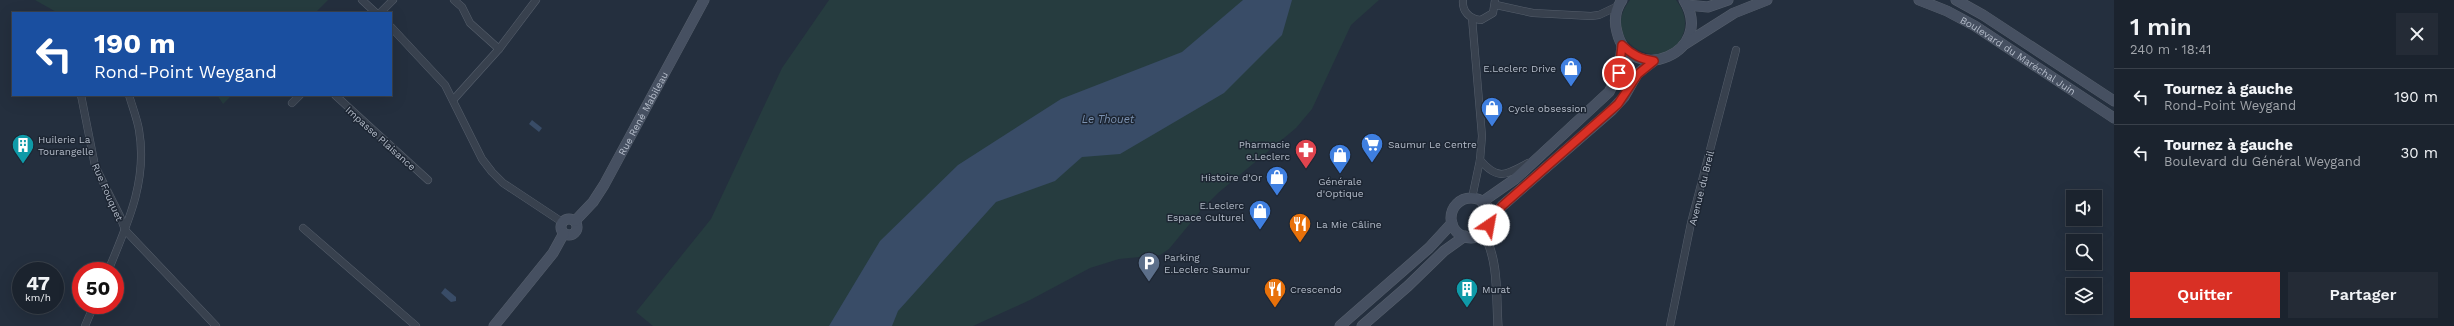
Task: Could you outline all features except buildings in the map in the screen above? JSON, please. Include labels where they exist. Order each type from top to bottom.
[{"type":"main road","name":"Rue René Mabileau","points":[[575,221],[593,202],[604,185],[704,0]]},
{"type":"main road","points":[[1684,44],[1691,25],[1686,3],[1708,7],[1728,0]]},
{"type":"main road","points":[[1490,220],[1489,210],[1482,202],[1472,198],[1460,201],[1452,210],[1452,223],[1459,234],[1474,237],[1483,233],[1490,220],[1502,206],[1618,104],[1638,74],[1654,61],[1671,56],[1684,44],[1725,18],[1767,0]]},
{"type":"main road","name":"Boulevard du Maréchal Juin","points":[[1919,0],[1947,11],[1975,26],[2114,118]]},
{"type":"main road","name":"Boulevard du Maréchal Juin","points":[[1956,0],[1983,15],[2114,101]]},
{"type":"main road","points":[[1620,3],[1615,26],[1622,45],[1631,54],[1642,59],[1654,61]]},
{"type":"main road","points":[[1482,202],[1503,189],[1543,155],[1614,85],[1619,73],[1622,45]]},
{"type":"main road","points":[[568,218],[575,221],[576,231],[572,234],[564,233],[561,227],[562,222],[568,218]]},
{"type":"main road","points":[[1340,326],[1436,242],[1452,223]]},
{"type":"main road","points":[[494,326],[553,253],[564,233]]},
{"type":"main road","points":[[1362,326],[1408,286],[1444,251],[1465,236]]},
{"type":"street","points":[[362,0],[375,12]]},
{"type":"street","points":[[381,12],[393,0]]},
{"type":"street","points":[[454,0],[462,7],[470,23],[499,49]]},
{"type":"street","points":[[454,99],[499,49],[536,0]]},
{"type":"street","points":[[1463,0],[1464,10],[1472,18],[1480,20],[1489,17],[1496,3],[1545,13],[1596,15],[1620,3]]},
{"type":"street","points":[[1472,18],[1482,136],[1480,160],[1472,198]]},
{"type":"street","points":[[392,29],[445,85],[454,99],[482,159],[492,172],[503,183],[562,222]]},
{"type":"street","name":"Avenue du Breil","points":[[1670,326],[1691,223],[1736,50]]},
{"type":"street","name":"Rue Fouquet","points":[[81,96],[95,166],[120,216],[125,230],[216,326]]},
{"type":"street","points":[[112,262],[138,194],[141,173],[139,131],[129,96]]},
{"type":"street","points":[[292,103],[299,96]]},
{"type":"street","name":"Impasse Plaisance","points":[[336,96],[428,180]]},
{"type":"street","points":[[1480,160],[1491,171],[1502,174],[1511,172],[1543,155]]},
{"type":"street","points":[[303,228],[416,326]]},
{"type":"street","points":[[1483,233],[1493,256],[1498,326]]},
{"type":"street","points":[[85,326],[90,314]]},
{"type":"green space","points":[[35,0],[328,0],[316,12],[56,12]]},
{"type":"green space","points":[[829,0],[1379,0],[1351,25],[1312,109],[1296,128],[1218,193],[1202,209],[1169,249],[1160,255],[1119,259],[1090,268],[1030,300],[973,326],[653,326],[636,312],[711,219],[782,68]]},
{"type":"green space","points":[[1630,0],[1676,0],[1681,7],[1685,19],[1685,27],[1676,45],[1665,53],[1652,54],[1639,50],[1628,42],[1622,30],[1622,16]]},
{"type":"green space","points":[[218,96],[231,96],[223,104]]},
{"type":"water","name":"Le Thouet","points":[[1243,0],[1292,0],[1282,35],[1224,93],[1120,154],[1082,157],[1055,181],[996,202],[898,311],[892,326],[829,326],[880,241],[958,165],[1061,99],[1182,52]]},
{"type":"water","points":[[532,120],[542,128],[539,132],[529,124]]},
{"type":"water","points":[[445,288],[456,297],[456,301],[451,302],[441,293]]},
{"type":"place","name":"E.Leclerc Drive","points":[[1571,88]]},
{"type":"place","name":"Cycle obsession","points":[[1492,128]]},
{"type":"place","name":"Huilerie La Tourangelle","points":[[23,164]]},
{"type":"place","name":"Saumur Le Centre","points":[[1372,164]]},
{"type":"place","name":"Pharmacie e.Leclerc","points":[[1306,170]]},
{"type":"place","name":"Générale d'Optique","points":[[1340,174]]},
{"type":"place","name":"Histoire d'Or","points":[[1277,196]]},
{"type":"place","name":"E.Leclerc Espace Culturel","points":[[1260,230]]},
{"type":"place","name":"La Mie Câline","points":[[1300,244]]},
{"type":"place","name":"Parking E.Leclerc Saumur","points":[[1149,282]]},
{"type":"place","name":"Crescendo","points":[[1275,308]]},
{"type":"place","name":"Murat","points":[[1467,308]]},
{"type":"route","points":[[1489,225],[1490,220],[1502,206],[1612,110],[1624,97],[1634,78],[1646,66],[1654,61],[1642,59],[1631,54],[1622,45],[1619,73]]}]
